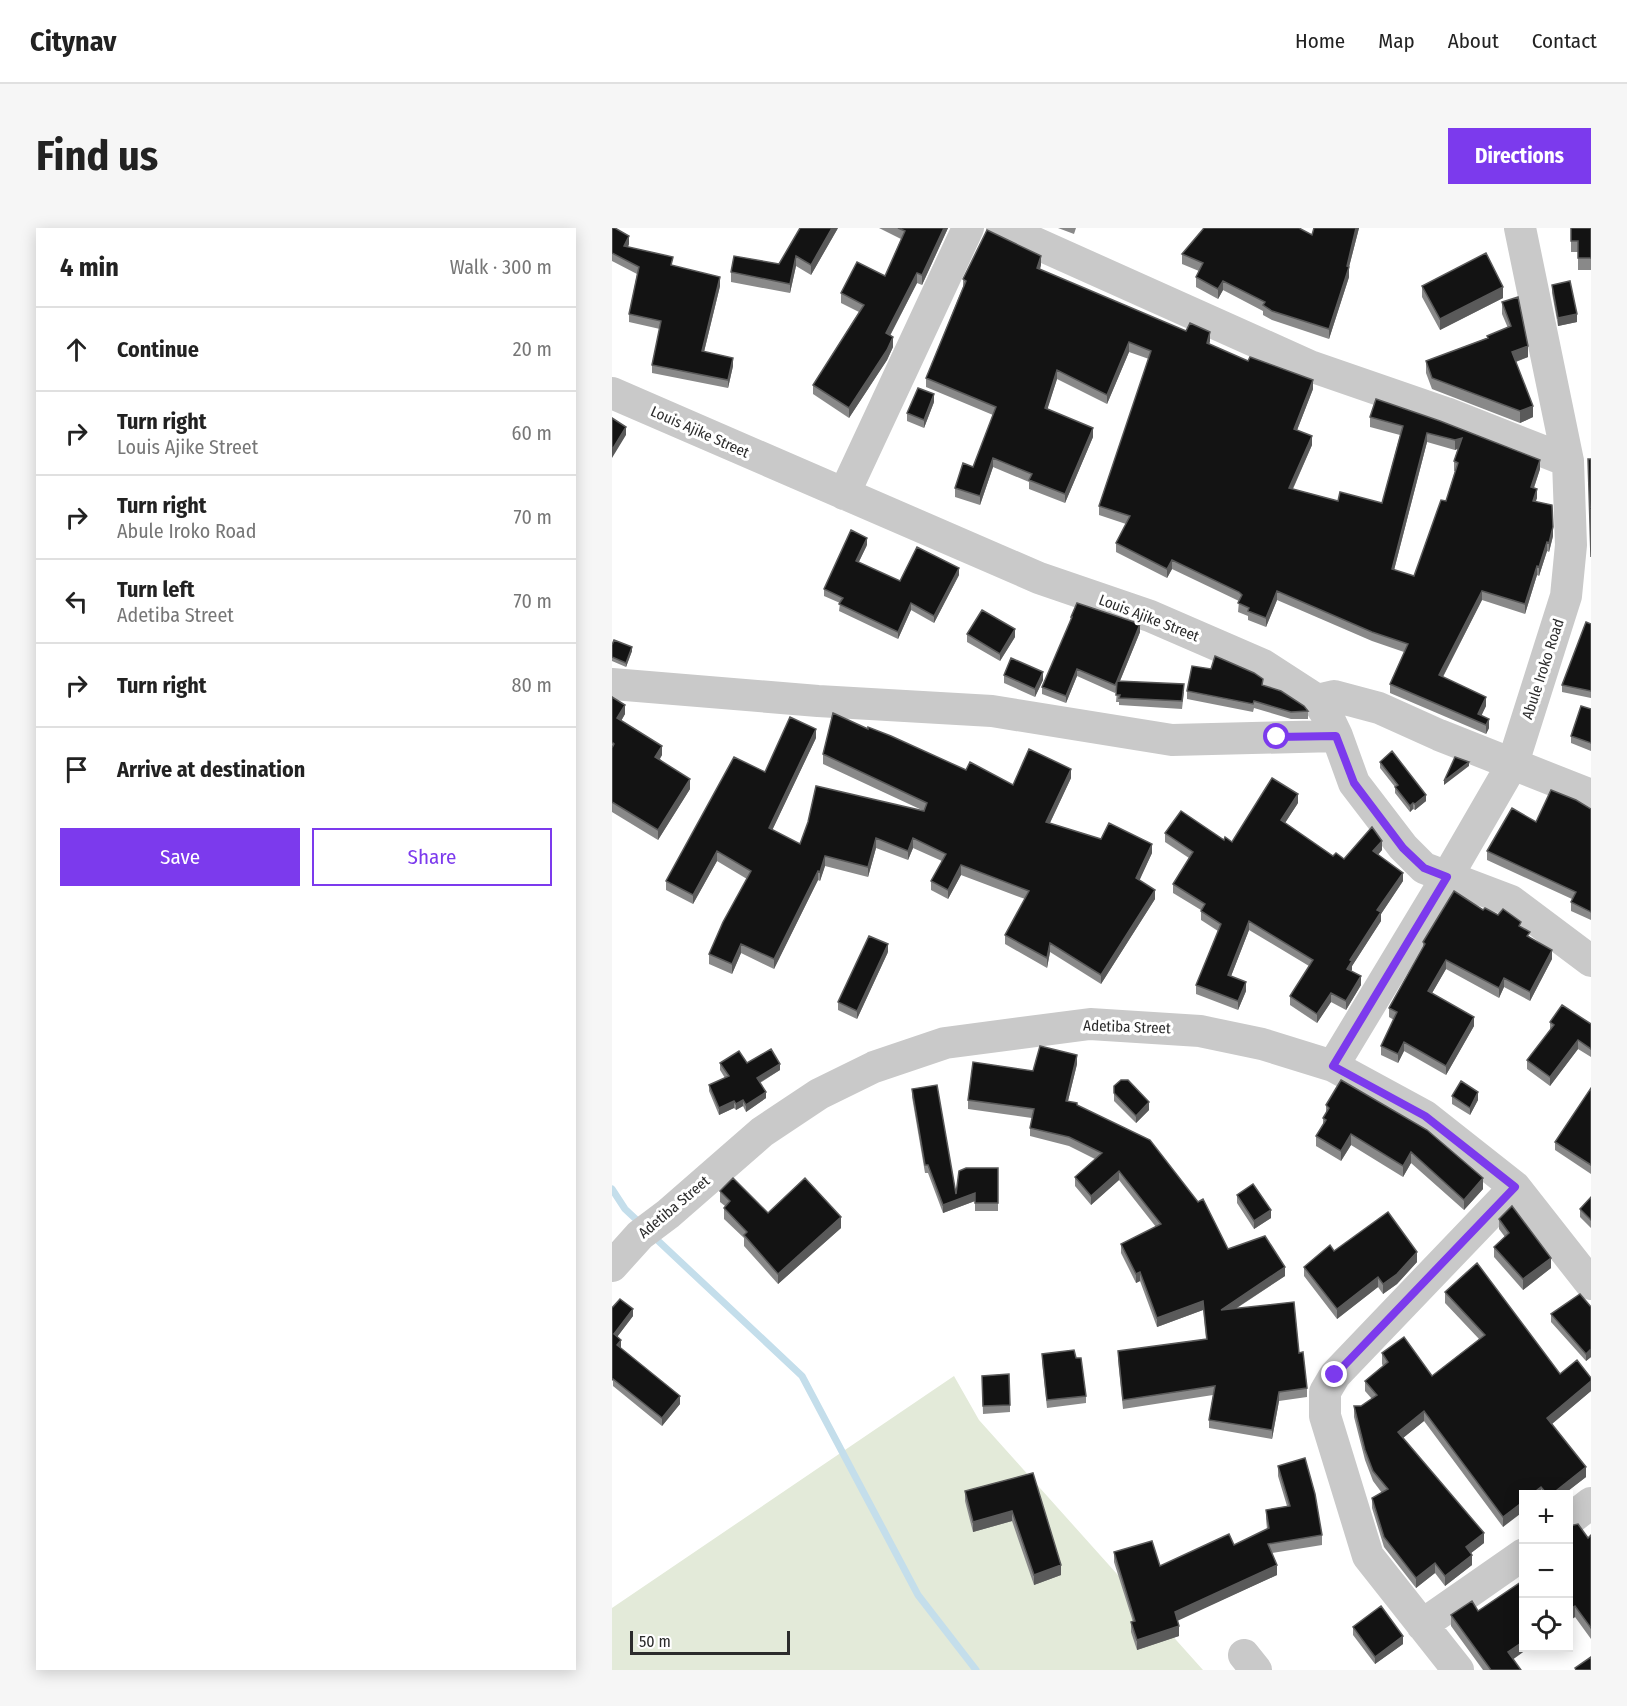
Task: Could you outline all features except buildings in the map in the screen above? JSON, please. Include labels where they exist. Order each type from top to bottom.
[{"type":"street","points":[[844,494],[968,228]]},
{"type":"street","points":[[1002,228],[1310,366],[1446,413],[1568,460]]},
{"type":"street","name":"Abule Iroko Road","points":[[1333,1066],[1513,763],[1579,595],[1571,545],[1568,460],[1520,228]]},
{"type":"street","name":"Louis Ajike Street","points":[[612,393],[1039,578],[1150,616],[1263,665],[1317,700],[1327,715],[1354,783],[1403,848],[1424,868],[1511,901],[1591,961]]},
{"type":"street","points":[[612,684],[818,701],[992,711],[1172,740],[1336,736]]},
{"type":"street","points":[[1317,700],[1334,696],[1379,708],[1439,735],[1591,795]]},
{"type":"street","name":"Adetiba Street","points":[[612,1266],[639,1235],[668,1214],[762,1132],[819,1094],[874,1066],[945,1043],[1090,1024],[1200,1031],[1262,1044],[1333,1066],[1425,1116],[1515,1187],[1591,1284]]},
{"type":"street","points":[[1458,1670],[1368,1556],[1324,1416],[1325,1392],[1335,1375],[1515,1187]]},
{"type":"street","points":[[1573,1517],[1591,1503]]},
{"type":"street","points":[[1422,1626],[1519,1558]]},
{"type":"green space","points":[[954,1376],[979,1420],[1203,1670],[612,1670],[612,1608]]},
{"type":"waterway","points":[[612,1189],[625,1209],[641,1224]]},
{"type":"waterway","points":[[653,1236],[802,1376],[918,1595],[976,1670]]},
{"type":"route","points":[[1277,737],[1336,736],[1354,783],[1403,848],[1424,868],[1447,877],[1333,1066],[1425,1116],[1515,1187],[1335,1375]]}]
